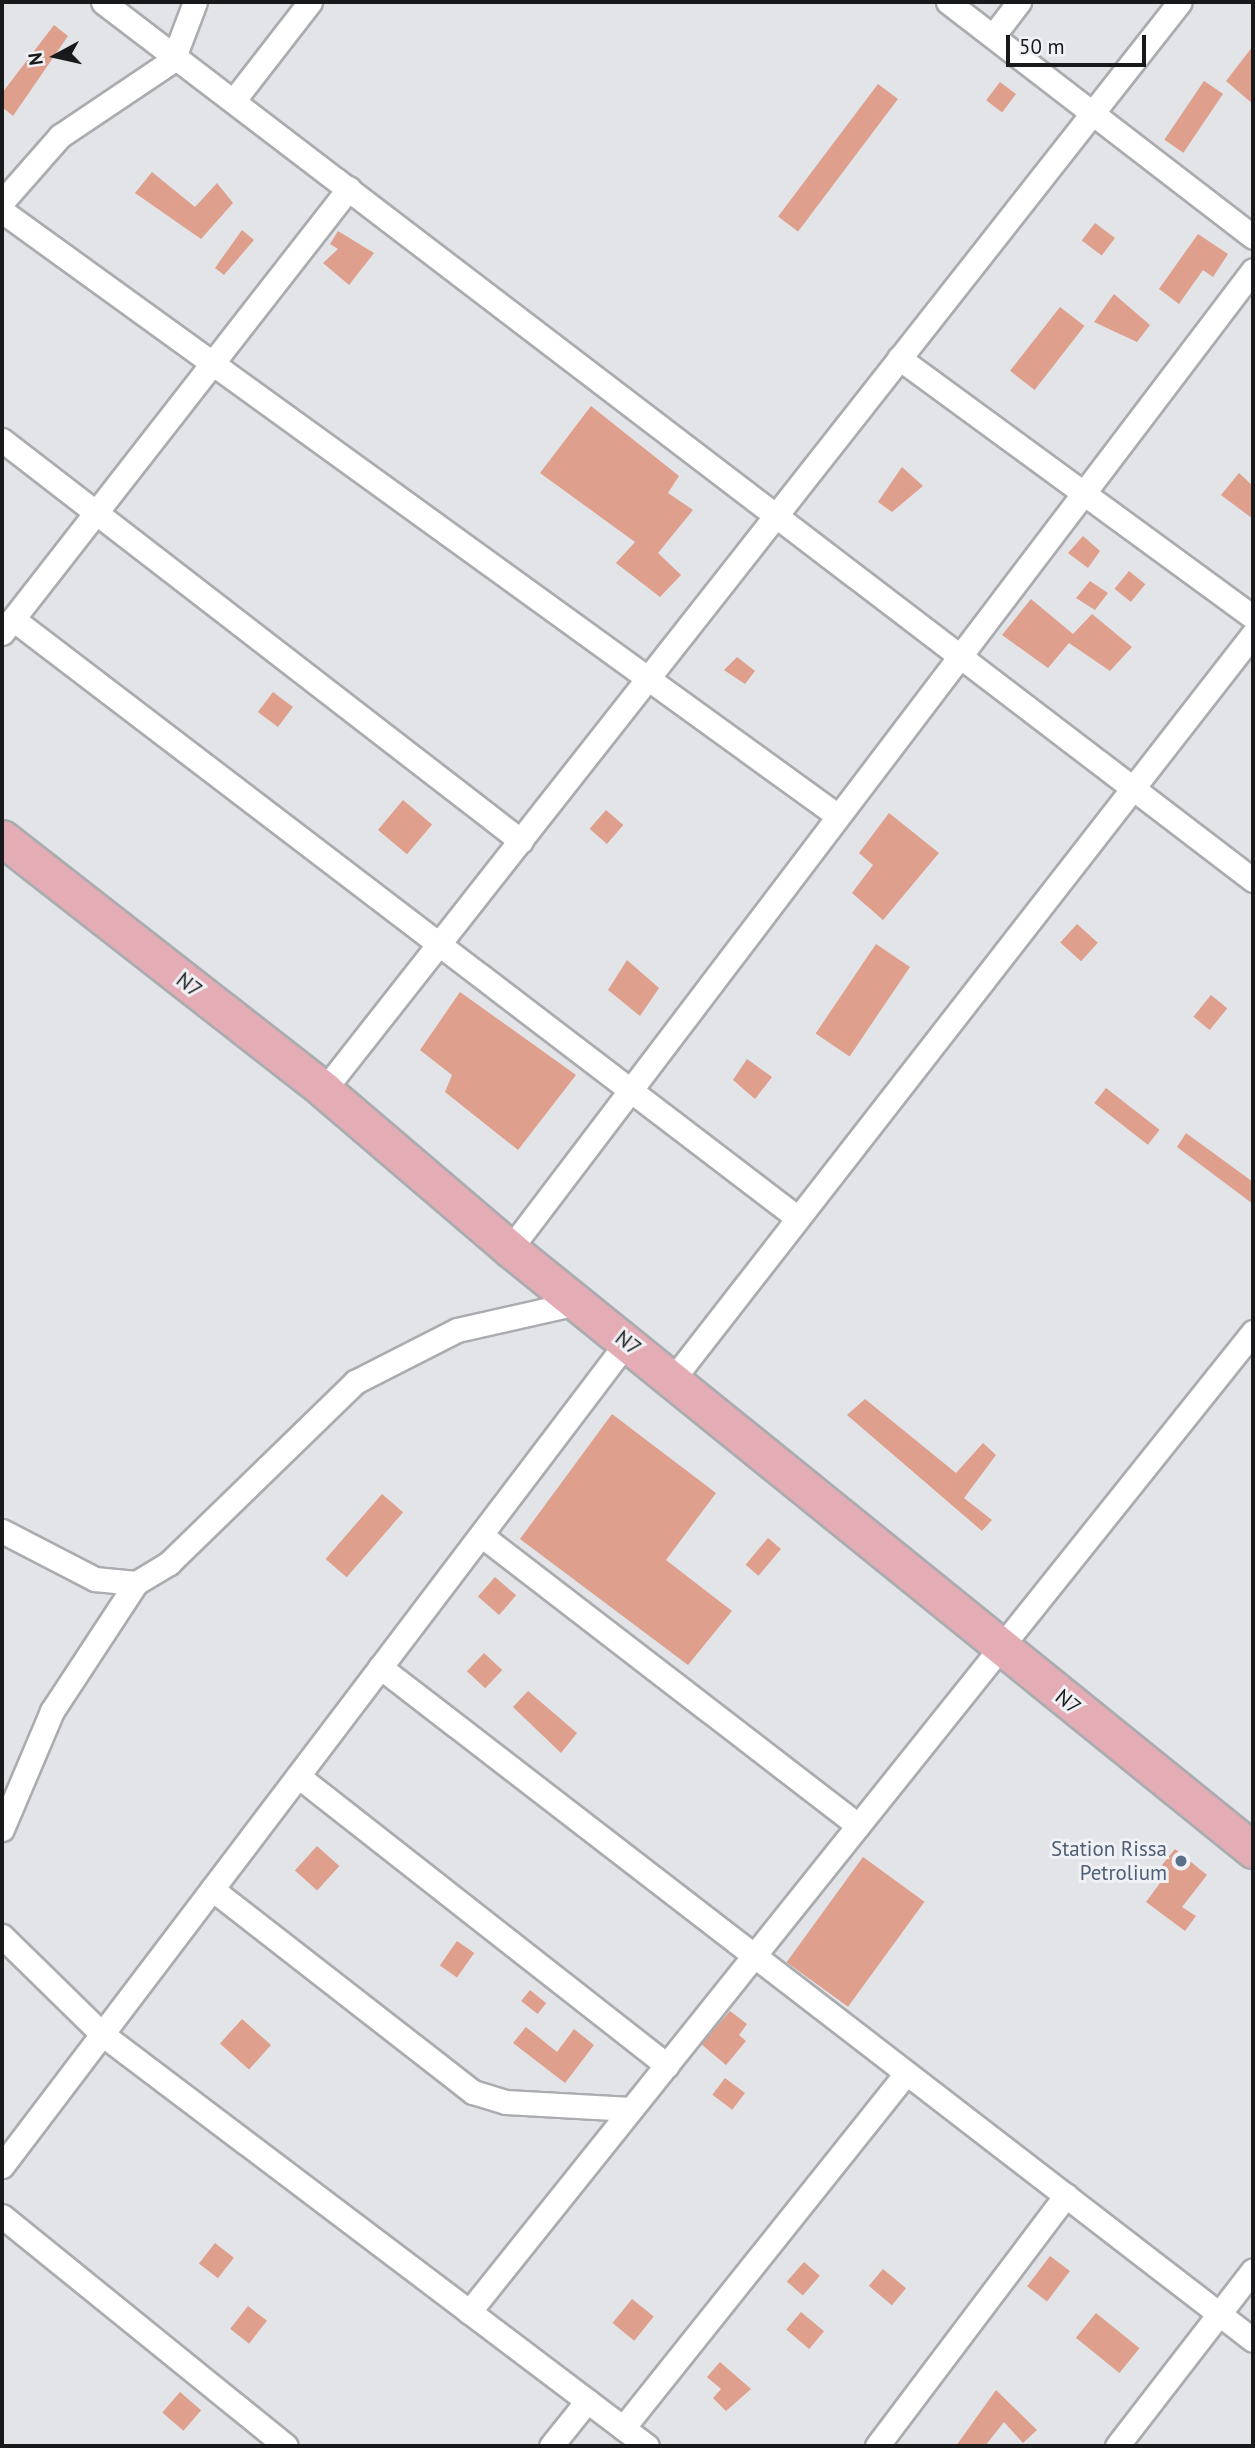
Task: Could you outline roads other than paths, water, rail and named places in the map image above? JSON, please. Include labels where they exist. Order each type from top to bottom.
[{"type":"main road","name":"N7","points":[[2,838],[324,1090],[510,1250],[673,1378],[1000,1648],[1253,1850]]},
{"type":"street","points":[[103,2],[173,60],[234,100],[1253,880]]},
{"type":"street","points":[[2,202],[60,135],[173,60],[195,2]]},
{"type":"street","points":[[234,100],[310,2]]},
{"type":"street","points":[[948,2],[1253,237]]},
{"type":"street","points":[[993,37],[1019,2]]},
{"type":"street","points":[[324,1090],[1180,2]]},
{"type":"street","points":[[348,188],[7,626],[439,944],[798,1218]]},
{"type":"street","points":[[2,211],[838,816]]},
{"type":"street","points":[[510,1250],[633,1092],[838,816],[962,657],[1253,270]]},
{"type":"street","points":[[900,358],[1253,617]]},
{"type":"street","points":[[2,440],[521,841]]},
{"type":"street","points":[[673,1378],[1253,634]]},
{"type":"street","points":[[2,1829],[52,1711],[136,1583],[169,1563],[355,1382],[457,1330],[577,1303]]},
{"type":"street","points":[[469,2312],[1253,1332]]},
{"type":"street","points":[[2,2166],[627,1342]]},
{"type":"street","points":[[2,1531],[95,1579],[136,1583]]},
{"type":"street","points":[[481,1535],[858,1825]]},
{"type":"street","points":[[380,1667],[1253,2340]]},
{"type":"street","points":[[298,1776],[667,2065]]},
{"type":"street","points":[[212,1889],[473,2092],[506,2102],[631,2109]]},
{"type":"street","points":[[2,1936],[102,2034],[647,2446]]},
{"type":"street","points":[[623,2428],[906,2073]]},
{"type":"street","points":[[877,2446],[1066,2195]]},
{"type":"street","points":[[2,2216],[286,2446]]},
{"type":"street","points":[[1117,2446],[1253,2270]]},
{"type":"street","points":[[551,2446],[587,2401]]},
{"type":"place","name":"Station Rissa Petrolium","points":[[1181,1861]]}]
